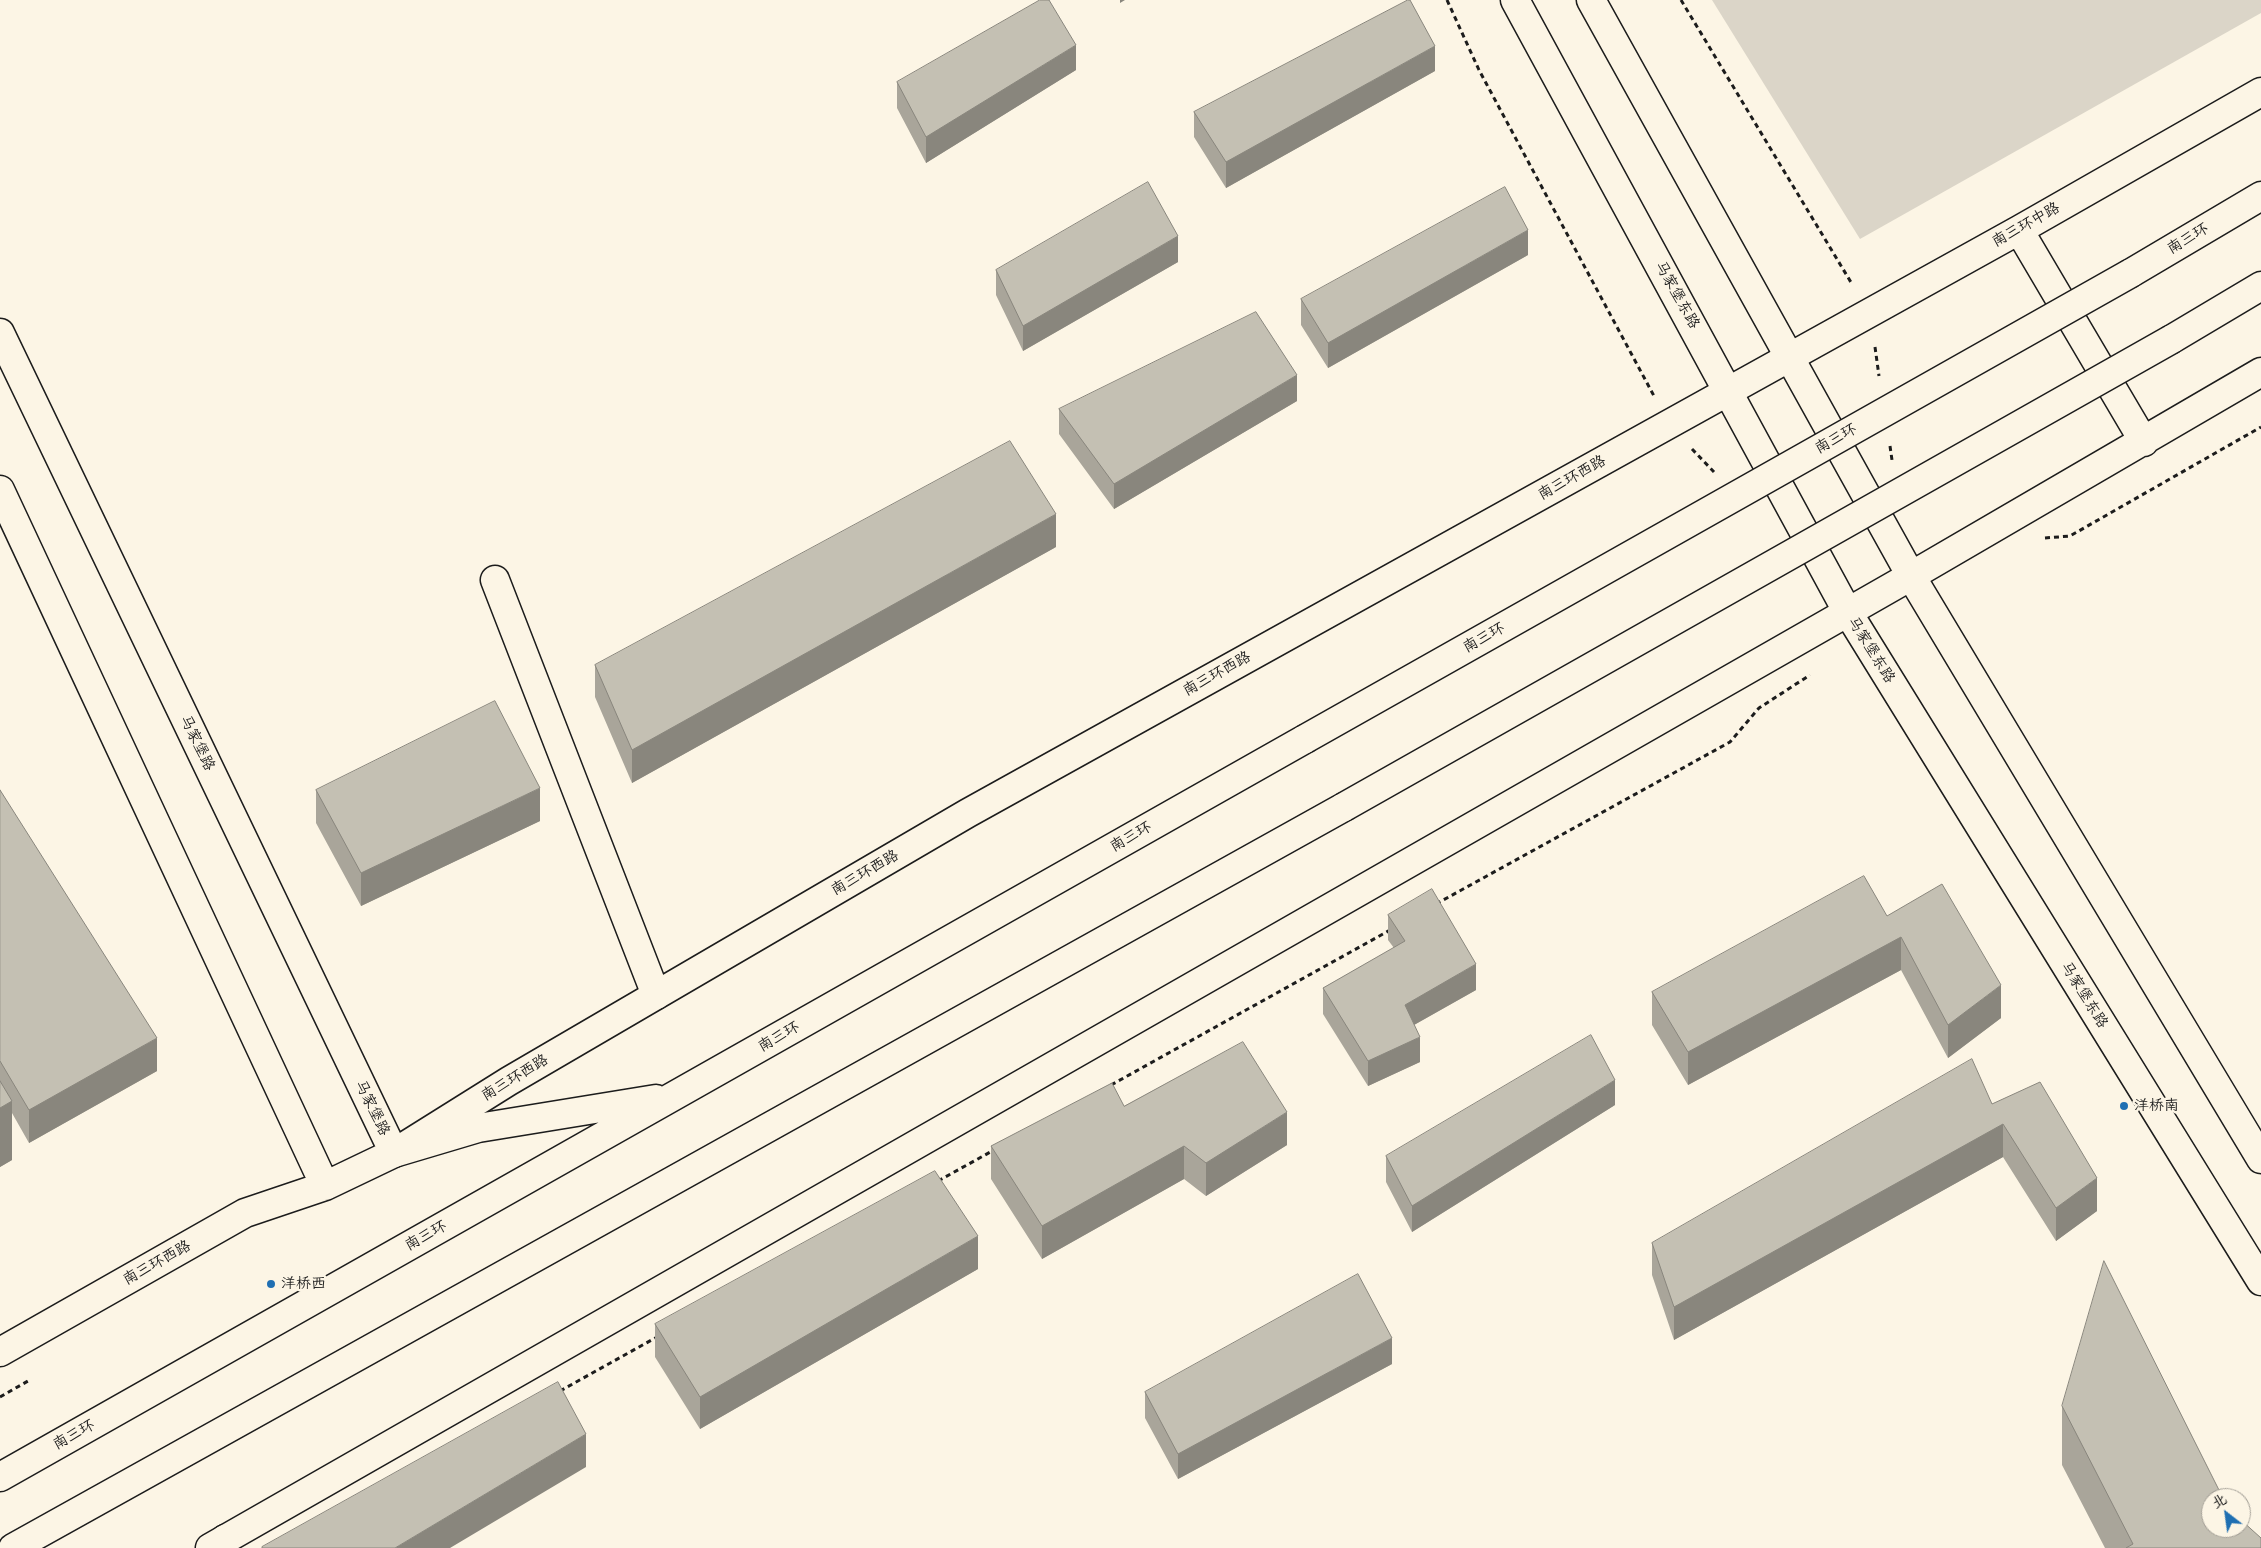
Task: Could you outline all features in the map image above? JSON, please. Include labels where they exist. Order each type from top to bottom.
[{"type":"main road","name":"马家堡东路","points":[[1515,0],[1848,611],[2261,1281]]},
{"type":"main road","points":[[1591,0],[1911,576],[2261,1159]]},
{"type":"main road","name":"南三环中路","points":[[1729,390],[2019,230],[2261,92]]},
{"type":"main road","name":"南三环","points":[[0,1477],[2131,273],[2261,196]]},
{"type":"main road","points":[[2019,230],[2144,442]]},
{"type":"main road","points":[[13,1548],[1344,807],[2172,339],[2261,286]]},
{"type":"main road","name":"马家堡路","points":[[0,333],[394,1153]]},
{"type":"main road","points":[[219,1545],[1911,576],[2144,442],[2261,372]]},
{"type":"main road","name":"南三环西路","points":[[0,1352],[245,1213],[325,1186],[394,1153],[509,1081],[977,808],[1729,390]]},
{"type":"main road","points":[[0,490],[325,1186]]},
{"type":"main road","points":[[495,580],[656,995]]},
{"type":"main road","points":[[394,1153],[478,1128],[674,1096]]},
{"type":"path","points":[[1447,0],[1479,70],[1638,364],[1668,424],[1716,475]]},
{"type":"path","points":[[1681,0],[1869,313],[1880,381]]},
{"type":"path","points":[[2040,538],[2070,536],[2261,427]]},
{"type":"path","points":[[1889,440],[1894,469]]},
{"type":"path","points":[[1434,906],[1730,742],[1759,708],[1816,672]]},
{"type":"path","points":[[1104,1089],[1399,925]]},
{"type":"path","points":[[930,1186],[999,1147]]},
{"type":"path","points":[[556,1394],[660,1336]]},
{"type":"path","points":[[0,1396],[28,1381]]},
{"type":"shaded area","points":[[1712,0],[2261,0],[2261,13],[1860,239]]},
{"type":"building","points":[[1040,0],[1049,0],[1076,45],[926,137],[897,82]]},
{"type":"building","points":[[1410,0],[1435,46],[1226,162],[1194,112]]},
{"type":"building","points":[[1148,182],[1178,236],[1023,326],[996,270]]},
{"type":"building","points":[[1505,187],[1528,230],[1328,343],[1301,299]]},
{"type":"building","points":[[1256,312],[1297,375],[1114,484],[1059,409]]},
{"type":"building","points":[[1010,441],[1056,514],[632,750],[595,665]]},
{"type":"building","points":[[495,701],[540,788],[361,873],[316,790]]},
{"type":"building","points":[[0,790],[157,1038],[29,1110],[0,1061]]},
{"type":"building","points":[[1864,876],[1887,916],[1942,884],[2001,985],[1948,1025],[1901,937],[1688,1052],[1652,992]]},
{"type":"building","points":[[1432,889],[1476,964],[1405,1005],[1420,1037],[1368,1061],[1323,988],[1405,941],[1388,915]]},
{"type":"building","points":[[1591,1035],[1615,1080],[1412,1206],[1386,1156]]},
{"type":"building","points":[[1243,1042],[1287,1112],[1206,1163],[1184,1146],[1042,1226],[991,1146],[1112,1083],[1124,1106]]},
{"type":"building","points":[[1972,1059],[1992,1104],[2040,1082],[2097,1178],[2056,1208],[2003,1124],[1674,1307],[1652,1243]]},
{"type":"building","points":[[0,1081],[12,1101],[0,1108]]},
{"type":"building","points":[[935,1171],[978,1236],[700,1397],[655,1324]]},
{"type":"building","points":[[2104,1261],[2218,1488],[2201,1488],[2201,1538],[2251,1538],[2251,1529],[2261,1538],[2261,1548],[2126,1548],[2133,1544],[2062,1406]]},
{"type":"building","points":[[1358,1274],[1392,1338],[1178,1454],[1145,1392]]},
{"type":"building","points":[[558,1382],[586,1434],[395,1548],[262,1548],[262,1547]]},
{"type":"place","name":"洋桥南","points":[[2124,1106]]},
{"type":"place","name":"洋桥西","points":[[271,1284]]}]
